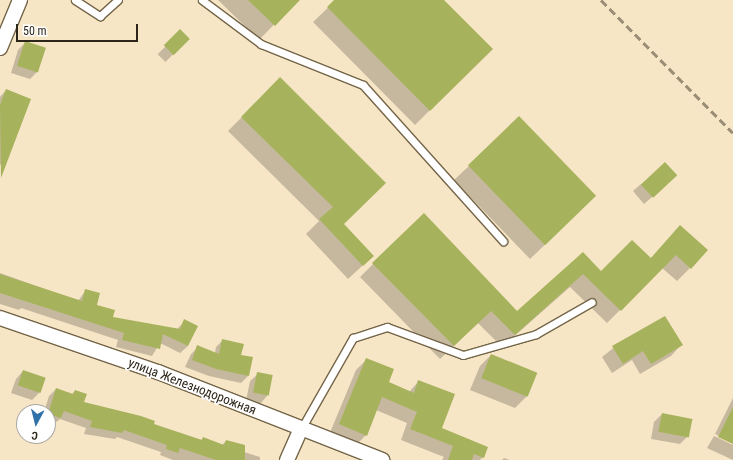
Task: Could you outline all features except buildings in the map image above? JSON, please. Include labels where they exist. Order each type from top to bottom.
[{"type":"street","points":[[0,48],[20,0]]},
{"type":"street","name":"улица Железнодорожная","points":[[0,318],[158,372],[382,460]]},
{"type":"street","points":[[287,460],[301,429]]},
{"type":"lane","points":[[75,0],[100,16],[118,0]]},
{"type":"lane","points":[[202,0],[261,44],[363,85],[502,241]]},
{"type":"lane","points":[[301,429],[353,338],[387,327],[463,355],[536,334],[592,302]]},
{"type":"railway","points":[[601,0],[733,133]]}]
